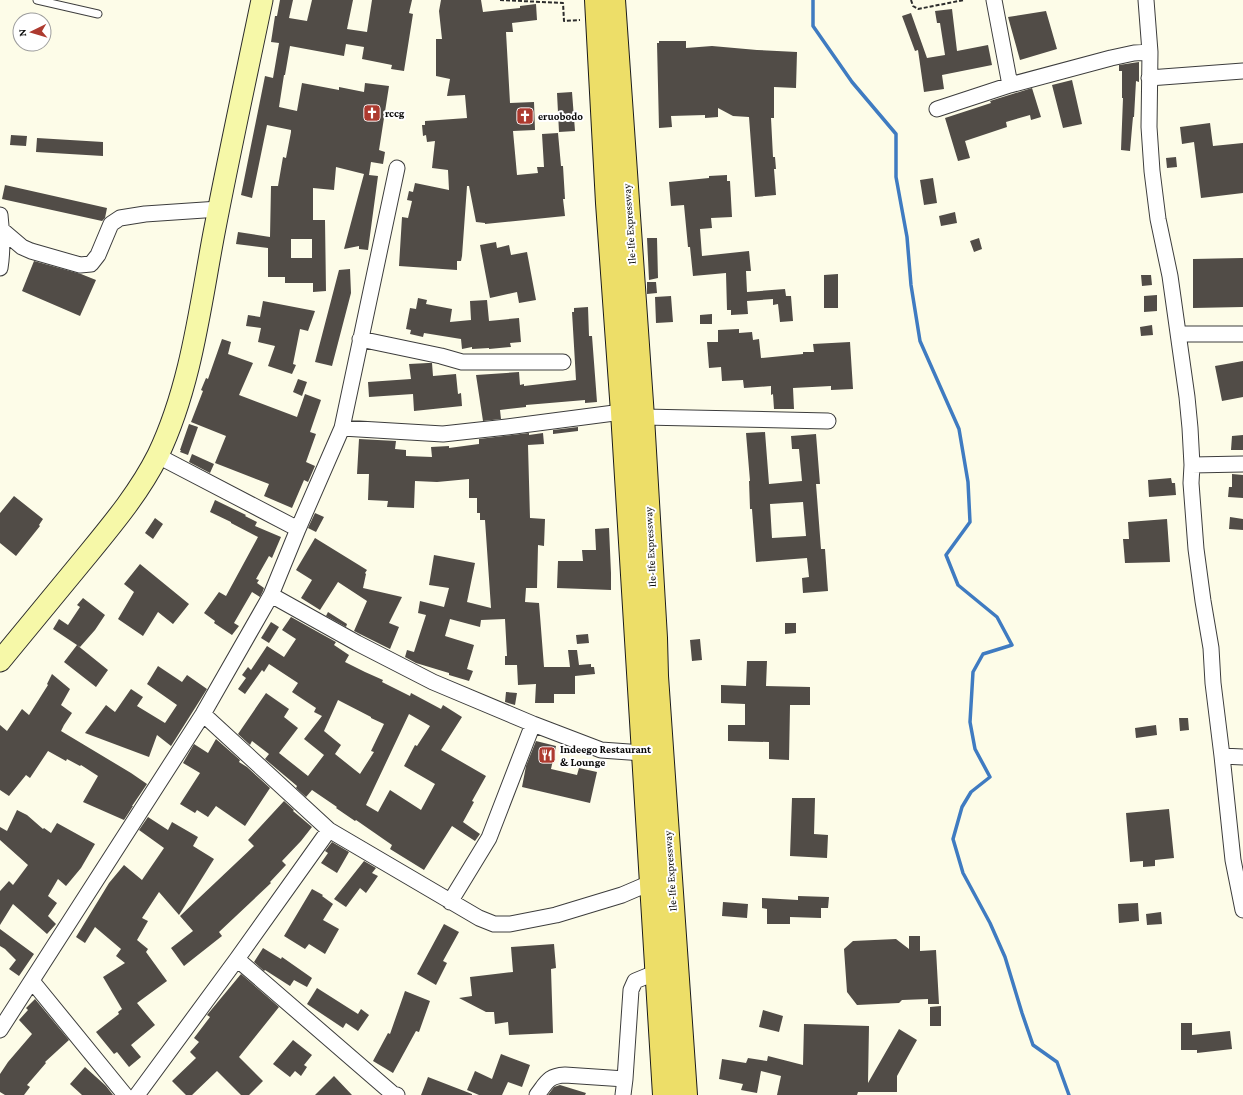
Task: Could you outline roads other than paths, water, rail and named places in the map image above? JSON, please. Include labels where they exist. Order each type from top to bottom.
[{"type":"main road","points":[[0,660],[101,538],[143,483],[158,456],[170,427],[185,381],[195,336],[227,163],[262,0]]},
{"type":"main road","name":"Ile-Ife Expressway","points":[[596,0],[607,203],[622,412],[646,639],[656,676],[686,1095]]},
{"type":"main road","name":"Ile-Ife Expressway","points":[[614,0],[643,417],[646,639],[643,753],[664,1095]]},
{"type":"street","points":[[994,0],[1010,85]]},
{"type":"street","points":[[1146,0],[1150,52],[1149,127],[1152,171],[1158,219],[1170,276],[1179,334],[1190,428],[1192,504],[1196,549],[1211,648],[1213,683],[1222,756],[1236,829],[1233,860],[1243,910]]},
{"type":"street","points":[[937,110],[1010,85],[1112,58],[1134,53],[1150,52]]},
{"type":"street","points":[[1149,78],[1243,71]]},
{"type":"street","points":[[0,1030],[203,714],[271,595],[342,428],[397,168]]},
{"type":"street","points":[[2,230],[31,251],[80,265],[91,264],[98,255],[111,224],[120,218],[145,214],[219,209]]},
{"type":"street","points":[[0,215],[2,230],[0,268]]},
{"type":"street","points":[[1179,334],[1243,334]]},
{"type":"street","points":[[360,339],[441,356],[462,362],[563,362]]},
{"type":"street","points":[[342,428],[443,434],[622,412]]},
{"type":"street","points":[[643,417],[828,421]]},
{"type":"street","points":[[158,456],[298,529]]},
{"type":"street","points":[[1192,465],[1243,464]]},
{"type":"street","points":[[271,595],[357,643],[433,682],[533,724],[601,750],[643,753]]},
{"type":"street","points":[[203,714],[329,830],[450,902],[479,918],[494,924],[510,924],[556,915],[608,900],[650,883]]},
{"type":"street","points":[[450,902],[489,838],[533,724]]},
{"type":"street","points":[[1222,756],[1243,757]]},
{"type":"street","points":[[138,1095],[329,830]]},
{"type":"street","points":[[237,959],[396,1095]]},
{"type":"street","points":[[623,1095],[631,990],[635,981],[657,972]]},
{"type":"street","points":[[32,981],[125,1095]]},
{"type":"street","points":[[537,1095],[549,1079],[556,1075],[625,1079]]},
{"type":"lane","points":[[36,0],[98,14]]},
{"type":"waterway","points":[[813,0],[813,26],[852,82],[896,134],[896,177],[907,237],[911,285],[920,341],[959,429],[968,482],[970,522],[946,555],[958,585],[997,617],[1012,645],[983,654],[973,672],[970,722],[975,749],[990,777],[971,792],[962,807],[953,839],[963,873],[990,923],[1005,957],[1033,1045],[1057,1062],[1069,1095]]},
{"type":"place","name":"rccg","points":[[372,113]]},
{"type":"place","name":"eruobodo","points":[[525,116]]},
{"type":"place","name":"Indeego Restaurant & Lounge","points":[[547,755]]}]
